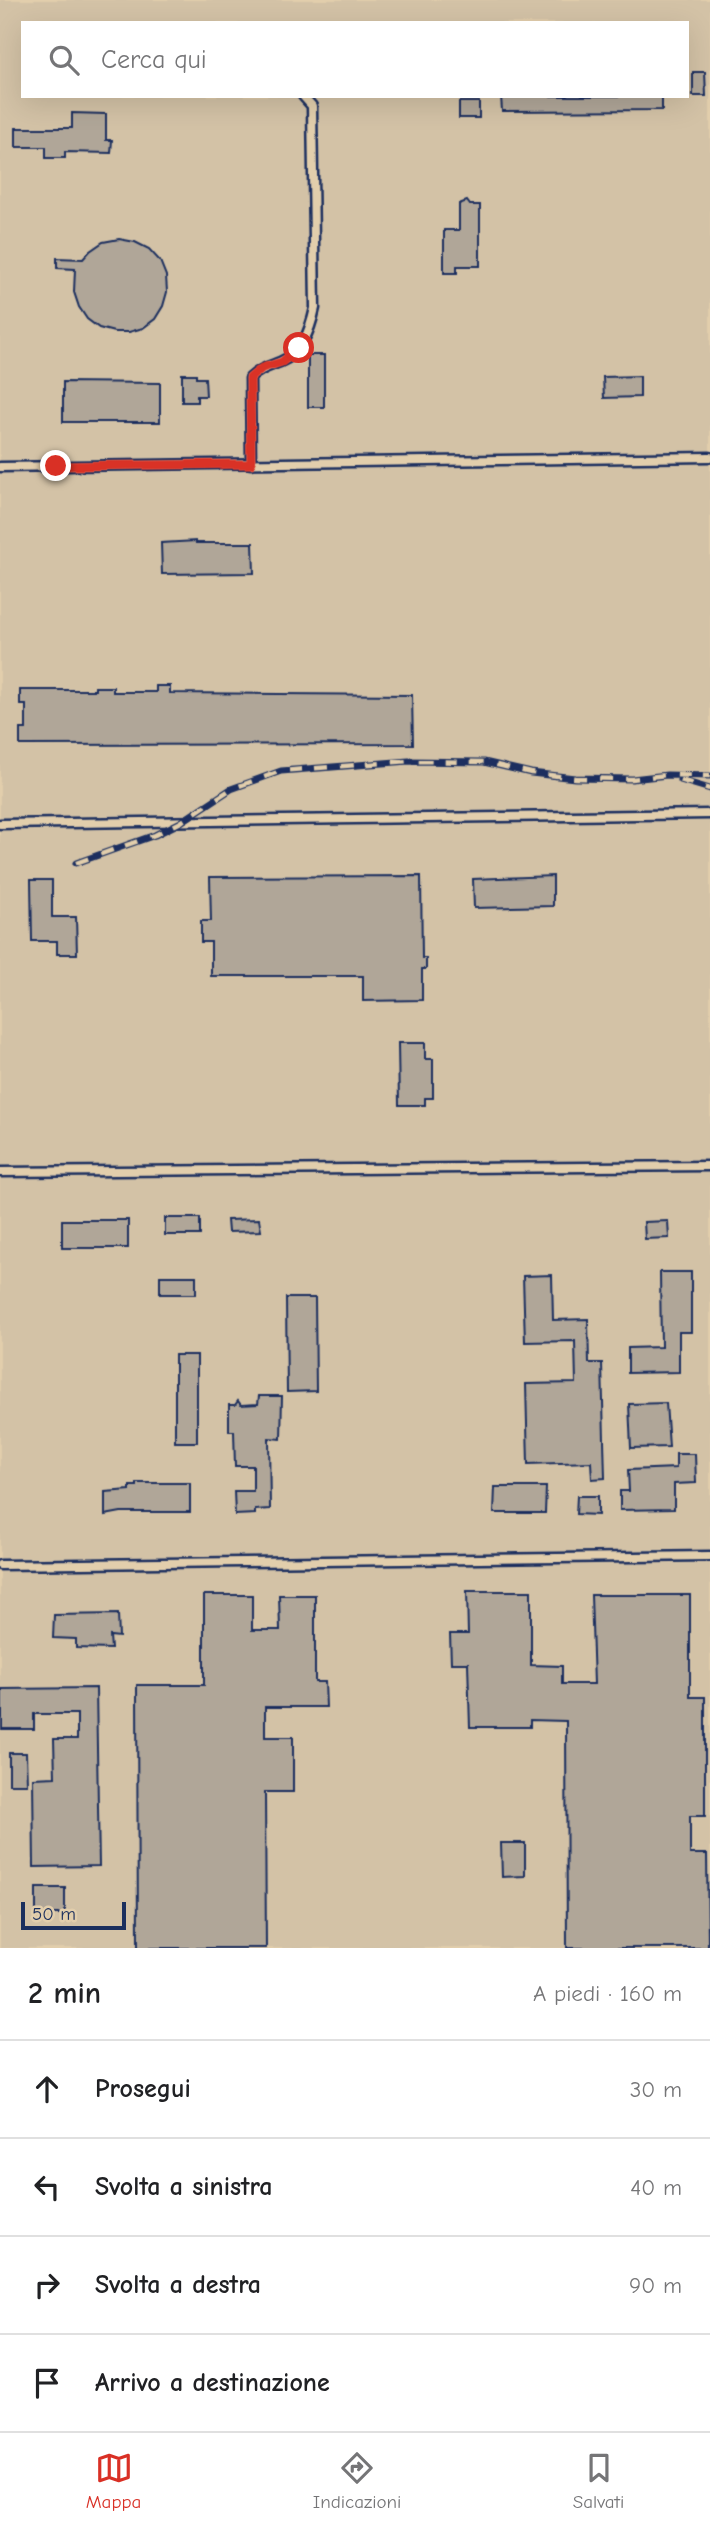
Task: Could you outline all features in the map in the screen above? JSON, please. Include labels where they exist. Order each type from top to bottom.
[{"type":"lane","points":[[251,464],[250,378],[262,368],[282,362],[299,348],[310,330],[314,308],[312,106],[305,98]]},
{"type":"lane","points":[[0,467],[710,457]]},
{"type":"lane","points":[[0,824],[710,814]]},
{"type":"lane","points":[[0,1172],[710,1166]]},
{"type":"lane","points":[[0,1565],[710,1556]]},
{"type":"shaded area","points":[[0,0],[710,0],[710,1948],[0,1948]]},
{"type":"building","points":[[693,72],[705,72],[706,96],[693,96]]},
{"type":"building","points":[[501,98],[662,98],[662,110],[502,111]]},
{"type":"building","points":[[459,102],[479,102],[479,118],[459,118]]},
{"type":"building","points":[[72,113],[106,114],[106,140],[112,140],[111,153],[65,152],[65,158],[46,158],[46,147],[16,147],[16,128],[72,128]]},
{"type":"building","points":[[467,201],[470,205],[480,205],[480,266],[457,266],[457,273],[444,273],[444,230],[459,230],[459,204]]},
{"type":"building","points":[[119,239],[135,242],[149,249],[160,261],[166,276],[167,292],[155,319],[143,328],[129,332],[99,328],[87,319],[74,292],[75,269],[57,268],[57,258],[83,259],[103,242]]},
{"type":"building","points":[[308,355],[324,355],[324,407],[308,407]]},
{"type":"building","points":[[182,374],[196,374],[196,378],[205,378],[206,396],[197,396],[197,402],[182,402]]},
{"type":"building","points":[[640,376],[640,397],[604,398],[603,377]]},
{"type":"building","points":[[63,382],[160,383],[160,422],[63,422]]},
{"type":"building","points":[[161,543],[253,543],[254,573],[162,574]]},
{"type":"building","points":[[156,686],[170,686],[170,693],[412,695],[413,744],[20,745],[20,729],[26,729],[26,705],[20,705],[20,690],[95,690],[95,687],[113,687],[113,692],[156,692]]},
{"type":"building","points":[[421,876],[422,958],[426,958],[426,969],[422,969],[422,1000],[363,1001],[363,976],[211,976],[211,942],[201,942],[201,921],[211,921],[210,877]]},
{"type":"building","points":[[553,876],[553,906],[474,908],[473,879]]},
{"type":"building","points":[[31,880],[52,880],[52,917],[76,917],[77,954],[57,954],[57,941],[32,941]]},
{"type":"building","points":[[398,1043],[425,1043],[425,1059],[433,1059],[433,1098],[425,1098],[425,1105],[399,1105]]},
{"type":"building","points":[[165,1218],[200,1218],[200,1235],[165,1235]]},
{"type":"building","points":[[259,1219],[261,1231],[228,1232],[227,1220]]},
{"type":"building","points":[[62,1220],[128,1220],[128,1248],[62,1248]]},
{"type":"building","points":[[668,1221],[669,1238],[645,1239],[644,1222]]},
{"type":"building","points":[[660,1272],[691,1272],[691,1332],[679,1332],[679,1372],[628,1373],[628,1348],[661,1347]]},
{"type":"building","points":[[552,1275],[553,1320],[588,1319],[589,1363],[602,1363],[605,1478],[592,1479],[591,1462],[528,1464],[526,1384],[576,1383],[575,1341],[525,1342],[523,1276]]},
{"type":"building","points":[[160,1276],[196,1276],[196,1294],[160,1294]]},
{"type":"building","points":[[286,1298],[315,1298],[316,1391],[287,1392]]},
{"type":"building","points":[[175,1355],[197,1355],[197,1442],[175,1442]]},
{"type":"building","points":[[259,1396],[282,1396],[281,1439],[269,1438],[270,1509],[255,1510],[255,1514],[235,1515],[234,1491],[253,1491],[253,1466],[235,1466],[234,1431],[229,1431],[229,1405],[235,1405],[238,1401],[241,1405],[258,1404]]},
{"type":"building","points":[[666,1403],[669,1447],[631,1448],[629,1404]]},
{"type":"building","points":[[676,1454],[695,1454],[696,1483],[674,1484],[674,1509],[620,1510],[620,1491],[629,1491],[628,1470],[676,1468]]},
{"type":"building","points":[[137,1483],[190,1483],[190,1512],[121,1512],[105,1515],[105,1492],[130,1490],[130,1486],[137,1486]]},
{"type":"building","points":[[495,1487],[546,1487],[545,1513],[494,1513]]},
{"type":"building","points":[[577,1496],[598,1496],[598,1515],[576,1514]]},
{"type":"building","points":[[467,1591],[531,1591],[531,1665],[562,1666],[562,1684],[594,1684],[591,1595],[690,1595],[690,1697],[705,1697],[705,1816],[690,1816],[690,1854],[707,1854],[708,1948],[567,1948],[566,1721],[530,1720],[530,1727],[470,1727],[468,1663],[451,1663],[450,1634],[468,1634]]},
{"type":"building","points":[[204,1595],[252,1595],[252,1630],[280,1630],[279,1595],[315,1595],[315,1682],[325,1682],[326,1707],[265,1707],[265,1737],[293,1737],[293,1792],[265,1792],[266,1948],[138,1948],[137,1685],[204,1685]]},
{"type":"building","points":[[118,1614],[119,1637],[110,1636],[111,1649],[76,1648],[76,1639],[53,1638],[54,1615]]},
{"type":"building","points":[[96,1688],[99,1866],[34,1867],[33,1778],[55,1777],[54,1739],[77,1739],[77,1714],[34,1714],[34,1729],[2,1729],[2,1689]]},
{"type":"building","points":[[9,1753],[26,1753],[27,1784],[9,1784]]},
{"type":"building","points":[[501,1843],[525,1843],[525,1876],[502,1877]]},
{"type":"building","points":[[36,1888],[65,1888],[65,1914],[36,1914]]},
{"type":"railway","points":[[76,863],[155,835],[181,822],[231,789],[281,771],[409,761],[484,762],[531,773],[575,778],[710,776]]},
{"type":"railway","points":[[680,780],[710,789]]},
{"type":"route","points":[[56,466],[251,464],[250,378],[262,368],[282,362],[299,348]]}]
